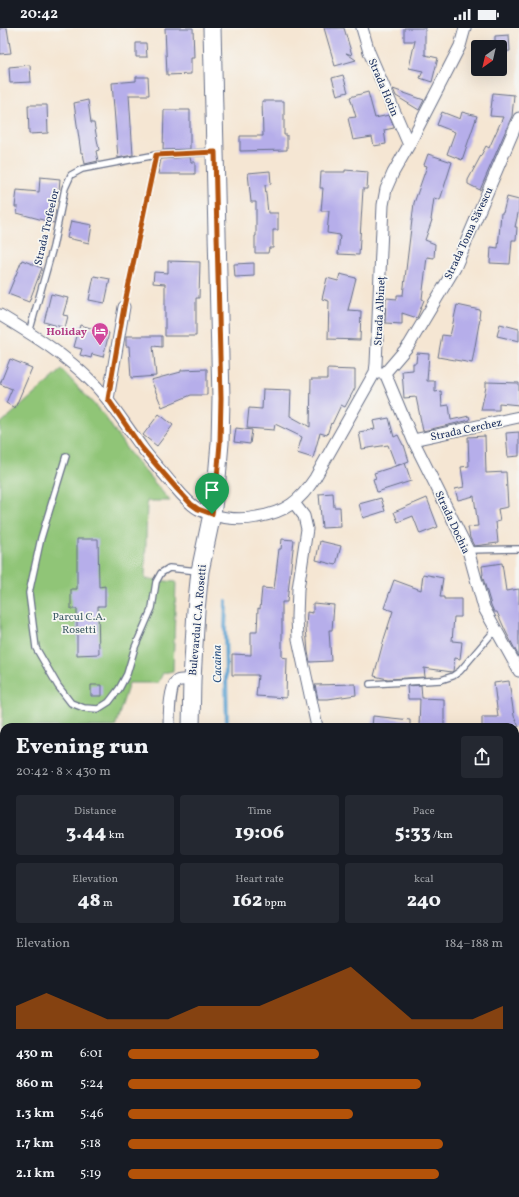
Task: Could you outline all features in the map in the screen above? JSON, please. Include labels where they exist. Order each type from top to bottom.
[{"type":"main road","name":"Bulevardul C.A. Rosetti","points":[[191,723],[196,610],[200,571],[212,514],[220,443],[221,398],[212,28]]},
{"type":"street","name":"Strada Hotin","points":[[362,28],[369,52],[409,146]]},
{"type":"street","name":"Strada Albineț","points":[[0,315],[29,333],[70,362],[92,382],[108,399],[141,447],[177,489],[195,506],[212,514],[234,519],[269,515],[294,503],[306,492],[380,373],[376,364],[386,189],[460,46],[466,28]]},
{"type":"street","name":"Strada Toma Săvescu","points":[[380,373],[409,345],[455,268],[519,118]]},
{"type":"street","points":[[108,399],[124,307]]},
{"type":"street","name":"Strada Dochia","points":[[380,373],[468,550],[484,608],[519,671]]},
{"type":"street","name":"Strada Cerchez","points":[[413,440],[519,417]]},
{"type":"street","points":[[294,503],[304,516],[307,529],[298,589],[298,639],[316,723]]},
{"type":"street","points":[[169,723],[172,688],[177,681],[192,680]]},
{"type":"lane","name":"Strada Trofeelor","points":[[29,333],[53,247],[65,188],[71,175],[82,169],[156,155],[215,152]]},
{"type":"lane","points":[[66,456],[41,538],[29,593],[36,648],[58,686],[71,703],[84,708],[98,709],[109,702],[119,689],[127,674],[135,647],[152,608],[156,582],[160,573],[169,568],[200,571]]},
{"type":"lane","points":[[468,550],[519,548]]},
{"type":"lane","points":[[370,684],[441,680],[453,676],[460,671],[495,630]]},
{"type":"path","points":[[124,307],[156,155]]},
{"type":"green space","name":"Parcul C.A. Rosetti","points":[[62,370],[104,415],[128,451],[170,501],[147,501],[145,579],[176,582],[173,671],[163,673],[158,683],[129,683],[116,723],[2,723],[3,709],[0,699],[0,424]]},
{"type":"building","points":[[0,28],[7,28],[11,53],[0,54]]},
{"type":"building","points":[[165,28],[193,28],[194,58],[191,58],[191,74],[167,75]]},
{"type":"building","points":[[324,28],[344,28],[352,55],[346,53],[356,60],[335,66]]},
{"type":"building","points":[[404,28],[425,28],[425,55],[438,58],[432,82],[420,78],[423,71],[409,68],[415,41],[404,41]]},
{"type":"building","points":[[509,35],[510,51],[507,51],[507,40],[495,40],[495,36]]},
{"type":"building","points":[[136,43],[146,43],[147,57],[136,57]]},
{"type":"building","points":[[30,65],[31,82],[10,83],[9,67]]},
{"type":"building","points":[[343,75],[348,92],[337,95],[332,78]]},
{"type":"building","points":[[136,77],[148,77],[149,95],[129,95],[133,155],[118,158],[112,83],[136,81]]},
{"type":"building","points":[[393,89],[424,100],[419,110],[396,96]]},
{"type":"building","points":[[368,92],[375,118],[389,115],[394,127],[384,130],[386,144],[374,146],[372,137],[353,140],[348,118],[356,117],[350,97]]},
{"type":"building","points":[[493,93],[514,95],[512,116],[480,190],[468,184],[468,180],[486,146],[489,148],[503,117],[490,116]]},
{"type":"building","points":[[88,100],[91,123],[94,123],[99,150],[96,151],[98,161],[85,164],[83,153],[81,153],[74,103]]},
{"type":"building","points":[[262,101],[284,101],[284,135],[287,135],[287,150],[240,151],[240,136],[263,136]]},
{"type":"building","points":[[28,105],[47,105],[48,133],[29,134]]},
{"type":"building","points":[[164,110],[190,110],[190,149],[163,150]]},
{"type":"building","points":[[442,112],[460,119],[462,112],[477,116],[462,160],[447,154],[455,132],[437,125]]},
{"type":"building","points":[[428,154],[452,162],[440,200],[434,198],[432,220],[425,240],[435,244],[434,258],[427,257],[422,299],[424,300],[417,318],[402,313],[402,324],[385,323],[386,298],[397,299],[397,295],[403,295],[414,203],[427,166],[424,165]]},
{"type":"building","points":[[190,157],[191,162],[195,162],[195,174],[158,174],[161,159]]},
{"type":"building","points":[[345,170],[368,172],[367,189],[363,189],[359,255],[338,254],[340,235],[327,233],[329,211],[321,211],[323,188],[320,188],[321,172],[345,172]]},
{"type":"building","points":[[270,171],[271,184],[265,185],[268,213],[278,213],[278,230],[273,230],[273,248],[269,248],[268,253],[255,253],[256,202],[251,202],[248,173]]},
{"type":"building","points":[[40,177],[60,179],[59,191],[57,191],[52,210],[56,211],[54,223],[17,213],[18,207],[15,207],[17,190],[39,192]]},
{"type":"building","points":[[507,197],[519,200],[519,209],[515,227],[517,227],[516,240],[512,240],[510,264],[490,263],[491,247],[498,248],[501,213],[503,213]]},
{"type":"building","points":[[71,221],[92,225],[89,243],[67,238]]},
{"type":"building","points":[[22,260],[42,268],[29,302],[8,294]]},
{"type":"building","points":[[168,261],[200,262],[199,298],[196,298],[196,336],[165,336],[165,284],[153,283],[154,272],[168,273]]},
{"type":"building","points":[[254,263],[254,276],[235,277],[234,264]]},
{"type":"building","points":[[340,274],[356,278],[348,310],[361,311],[360,340],[328,339],[329,301],[322,299],[327,278],[338,281]]},
{"type":"building","points":[[94,276],[110,279],[105,303],[89,300]]},
{"type":"building","points":[[51,294],[68,298],[63,315],[68,316],[65,328],[44,322]]},
{"type":"building","points":[[457,305],[480,310],[472,363],[438,357],[442,335],[450,336]]},
{"type":"building","points":[[500,324],[519,329],[519,341],[497,336]]},
{"type":"building","points":[[80,325],[109,333],[103,357],[92,354],[91,358],[80,355],[82,349],[74,347]]},
{"type":"building","points":[[126,336],[162,336],[162,347],[153,346],[156,376],[131,378],[129,346],[126,346]]},
{"type":"building","points":[[417,353],[429,354],[427,381],[435,381],[435,392],[441,391],[442,406],[449,405],[451,420],[469,416],[470,420],[423,431],[416,397],[404,398],[402,371],[413,370],[413,363],[416,363]]},
{"type":"building","points":[[10,359],[32,368],[15,408],[6,403],[12,389],[0,384]]},
{"type":"building","points":[[207,369],[207,395],[191,395],[162,407],[151,380],[181,372],[181,370]]},
{"type":"building","points":[[327,369],[355,370],[355,388],[345,407],[341,405],[332,424],[331,423],[327,435],[320,433],[313,458],[297,453],[302,437],[275,424],[274,430],[247,428],[249,408],[262,409],[263,389],[291,390],[290,416],[310,427],[311,379],[327,379]]},
{"type":"building","points":[[486,382],[519,383],[519,405],[499,403],[499,410],[481,410]]},
{"type":"building","points":[[159,414],[173,425],[157,446],[143,435]]},
{"type":"building","points":[[389,418],[394,437],[398,435],[404,445],[409,461],[396,466],[388,445],[362,449],[359,432],[375,429],[373,421]]},
{"type":"building","points":[[236,428],[252,430],[250,444],[234,442]]},
{"type":"building","points":[[519,432],[519,456],[508,457],[506,433]]},
{"type":"building","points":[[485,436],[486,473],[506,472],[508,507],[498,509],[500,521],[496,522],[498,543],[474,546],[470,538],[468,527],[478,526],[474,496],[458,500],[455,489],[464,487],[461,467],[469,466],[468,437]]},
{"type":"building","points":[[405,463],[411,481],[377,492],[373,479],[376,478],[374,473]]},
{"type":"building","points":[[333,493],[334,507],[340,507],[341,527],[322,528],[319,494]]},
{"type":"building","points":[[381,498],[385,511],[363,518],[359,504]]},
{"type":"building","points":[[427,498],[438,527],[420,534],[413,516],[398,522],[394,512]]},
{"type":"building","points":[[77,539],[98,539],[99,587],[105,586],[105,606],[98,606],[99,654],[77,655],[77,609],[71,609],[71,589],[77,589]]},
{"type":"building","points":[[282,539],[294,540],[287,602],[282,602],[282,657],[287,658],[286,698],[256,696],[258,675],[232,675],[232,654],[251,655],[251,632],[257,632],[258,608],[260,609],[262,588],[274,589],[279,549],[281,549]]},
{"type":"building","points":[[320,541],[341,546],[336,565],[316,560]]},
{"type":"building","points":[[502,563],[506,591],[519,589],[519,657],[497,612],[494,612],[482,575],[482,566]]},
{"type":"building","points":[[423,574],[443,578],[440,597],[444,597],[444,599],[461,599],[461,617],[454,617],[452,641],[462,642],[460,659],[455,658],[452,672],[424,668],[425,677],[388,679],[374,676],[393,611],[384,608],[394,580],[421,590]]},
{"type":"building","points":[[313,603],[334,605],[332,630],[329,630],[331,661],[310,662],[306,628],[307,612],[313,613]]},
{"type":"building","points":[[509,681],[514,716],[517,723],[482,723],[482,717],[498,717],[494,683]]},
{"type":"building","points":[[355,684],[356,695],[328,699],[318,699],[315,685]]},
{"type":"building","points":[[91,685],[102,685],[102,696],[91,696]]},
{"type":"building","points":[[421,685],[422,698],[444,699],[444,723],[419,723],[420,699],[408,699],[407,686]]},
{"type":"building","points":[[373,716],[410,720],[410,723],[372,723]]},
{"type":"waterway","name":"Cacaina","points":[[226,601],[225,629],[227,723]]},
{"type":"place","name":"Holiday","points":[[100,346]]},
{"type":"route","points":[[215,152],[221,398],[220,443],[212,514],[198,509],[191,504],[177,489],[141,447],[108,399],[124,307],[156,155],[215,152]]}]
